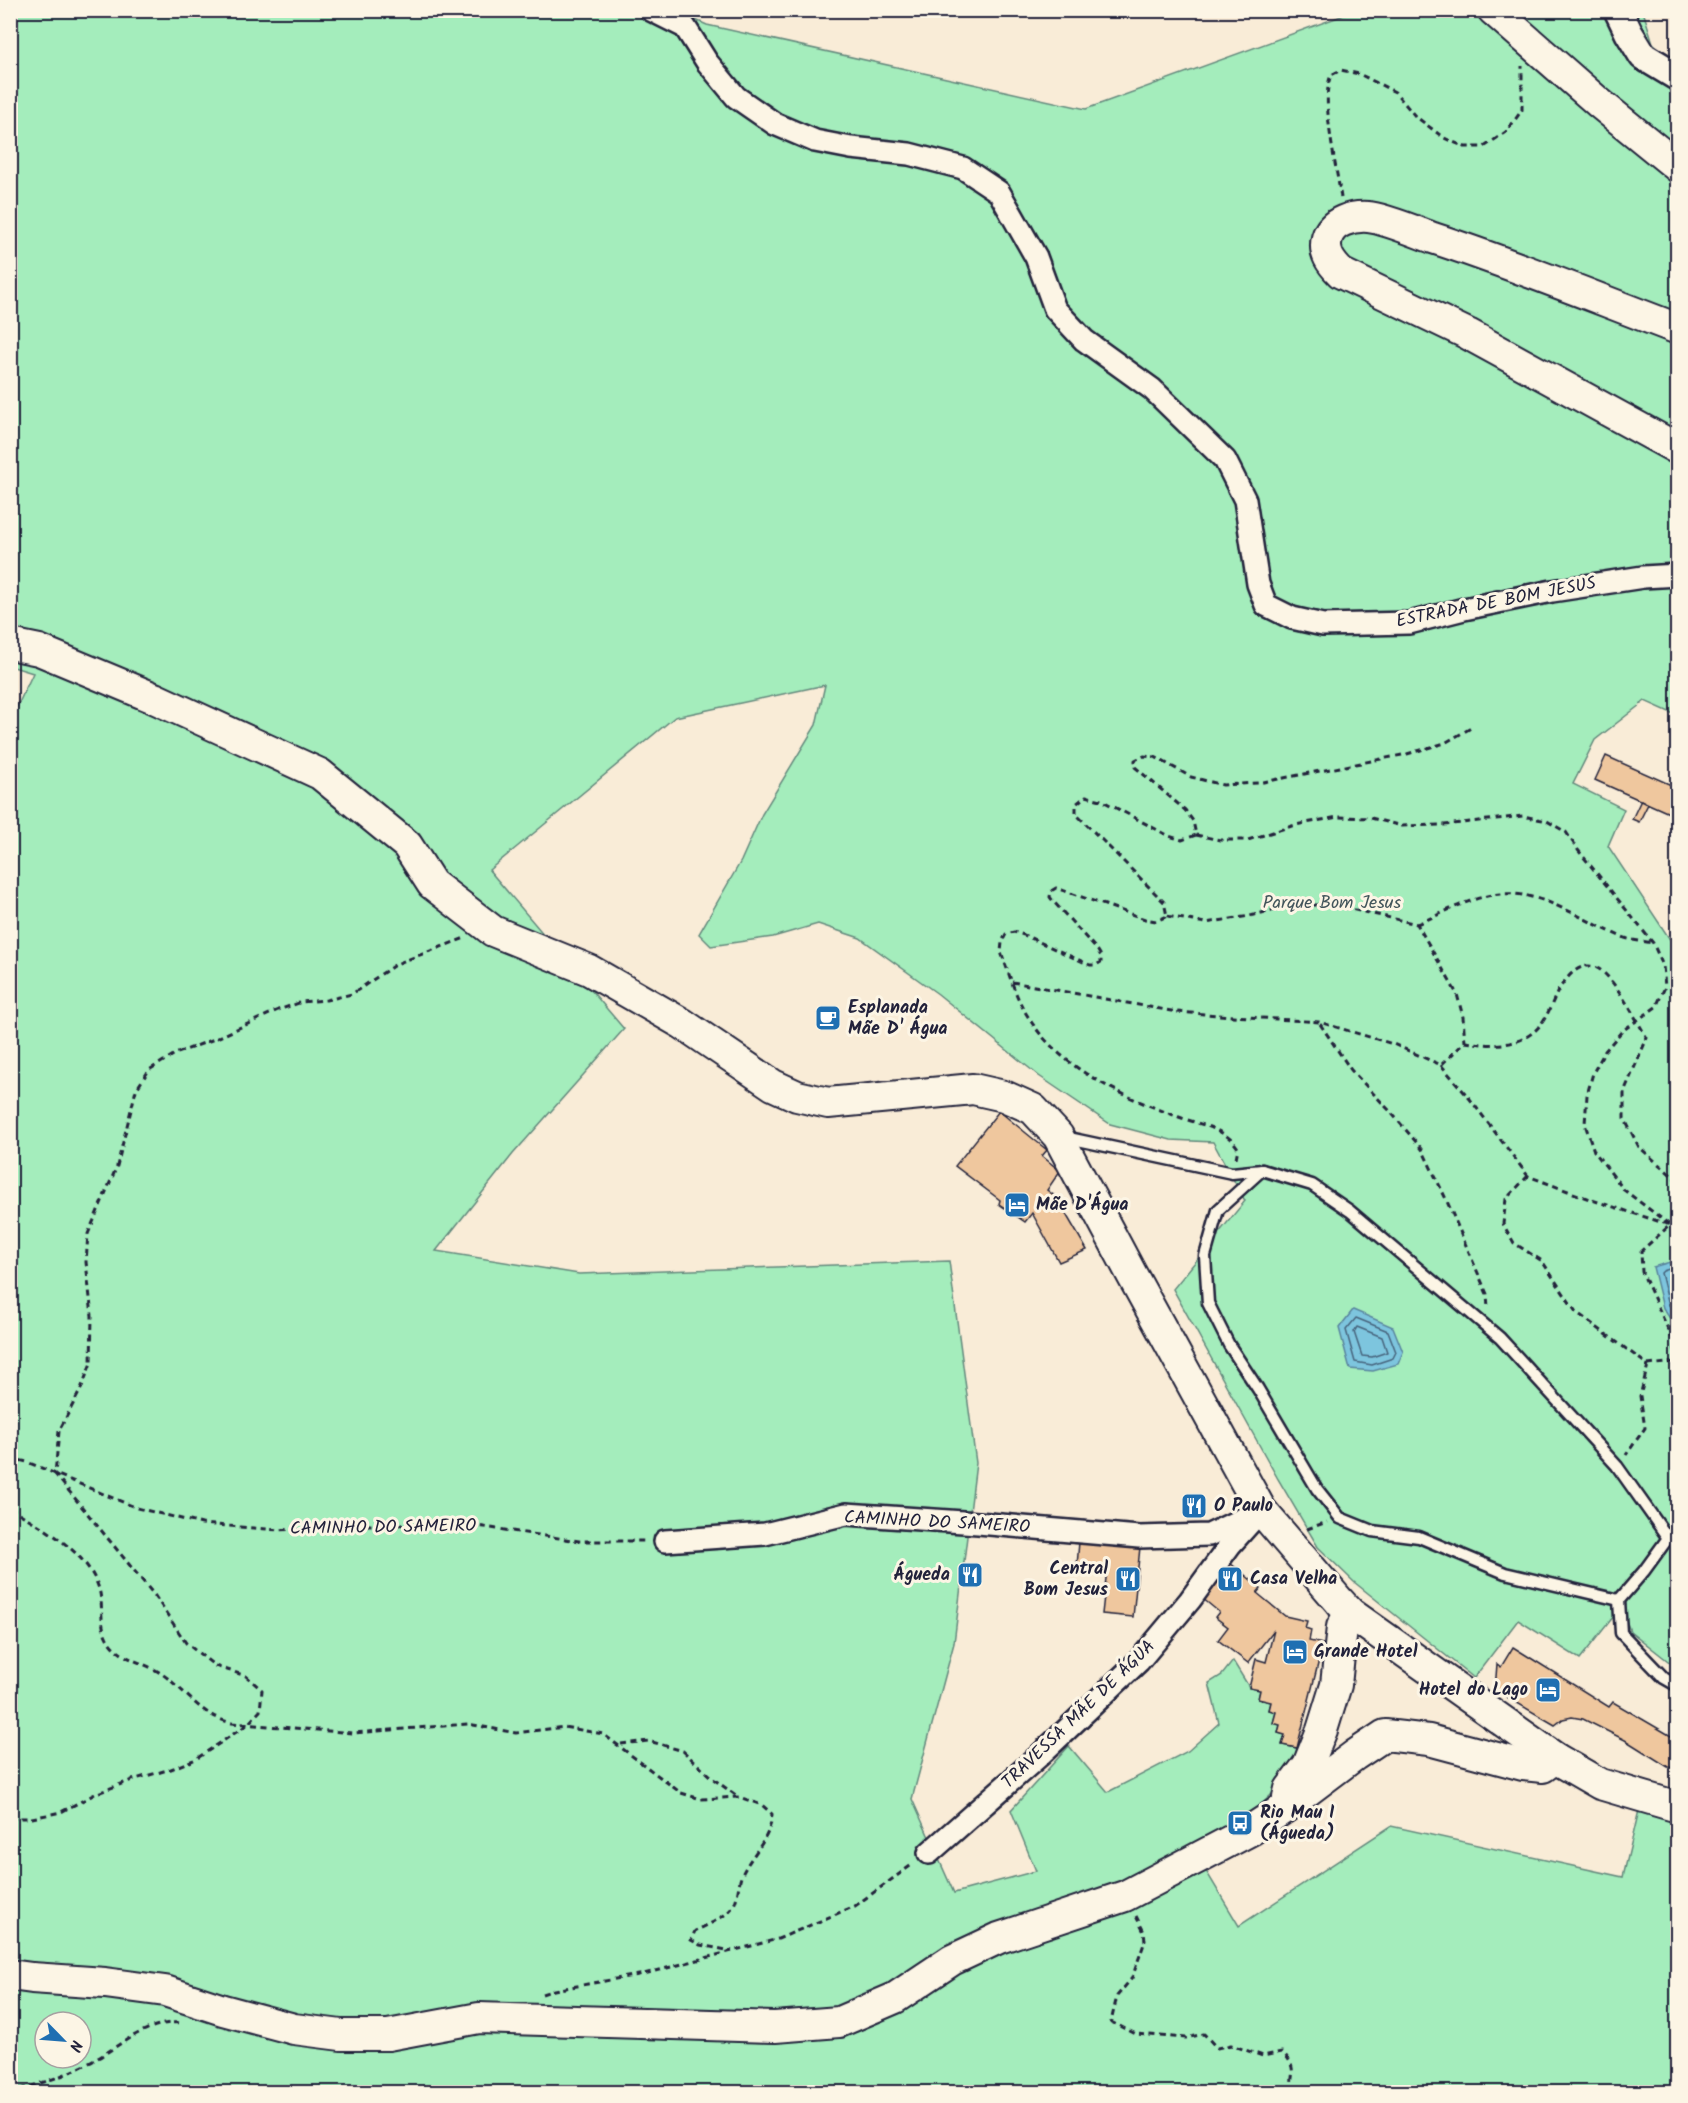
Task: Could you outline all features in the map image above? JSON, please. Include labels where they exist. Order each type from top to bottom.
[{"type":"main road","points":[[1493,10],[1598,102],[1677,167]]},
{"type":"main road","points":[[1677,329],[1469,250],[1371,217],[1354,217],[1344,221],[1335,225],[1328,235],[1325,247],[1330,261],[1341,273],[1468,334],[1677,449]]},
{"type":"main road","points":[[10,644],[39,650],[154,698],[320,774],[407,845],[432,884],[493,931],[589,970],[682,1024],[773,1085],[797,1096],[828,1103],[973,1089],[1004,1096],[1027,1105],[1042,1117],[1058,1136],[1121,1256],[1261,1510],[1350,1612],[1555,1758],[1600,1784],[1677,1807]]},
{"type":"main road","points":[[1286,1807],[1290,1789],[1308,1765],[1322,1730],[1336,1685],[1342,1627],[1350,1612]]},
{"type":"main road","points":[[10,1975],[165,1991],[223,2010],[294,2029],[341,2035],[388,2036],[479,2018],[775,2027],[838,2022],[895,1998],[952,1960],[999,1938],[1125,1896],[1251,1830],[1384,1735],[1429,1740],[1523,1765],[1543,1767],[1555,1758]]},
{"type":"street","name":"ESTRADA DE BOM JESUS","points":[[651,10],[685,27],[707,62],[736,97],[775,124],[815,141],[851,148],[909,154],[963,168],[999,192],[1036,257],[1055,309],[1084,340],[1152,389],[1225,460],[1245,500],[1258,584],[1266,605],[1292,618],[1323,625],[1408,623],[1552,591],[1643,577],[1677,575]]},
{"type":"street","points":[[1618,10],[1643,56],[1677,77]]},
{"type":"street","name":"CAMINHO DO SAMEIRO","points":[[665,1541],[765,1534],[846,1515],[978,1523],[1139,1537],[1209,1535],[1261,1510]]},
{"type":"street","name":"TRAVESSA MÃE DE ÁGUA","points":[[929,1852],[1039,1756],[1138,1660],[1190,1600],[1230,1545],[1261,1510]]},
{"type":"lane","points":[[1058,1136],[1232,1173],[1262,1170],[1311,1185],[1350,1211],[1490,1330],[1617,1466],[1668,1538],[1619,1600],[1622,1633],[1664,1678],[1677,1686]]},
{"type":"lane","points":[[1262,1170],[1218,1210],[1204,1256],[1208,1303],[1228,1345],[1258,1389],[1317,1489],[1340,1518],[1372,1532],[1419,1537],[1505,1573],[1619,1600]]},
{"type":"path","points":[[1344,221],[1329,112],[1328,84],[1331,75],[1341,70],[1359,74],[1395,92],[1415,116],[1444,138],[1466,147],[1484,147],[1507,131],[1522,110],[1520,34]]},
{"type":"path","points":[[1196,835],[1193,821],[1185,810],[1135,767],[1135,760],[1144,756],[1155,757],[1191,777],[1223,785],[1258,783],[1407,754],[1445,743],[1471,728]]},
{"type":"path","points":[[1167,916],[1164,902],[1076,814],[1076,804],[1086,796],[1101,800],[1182,840],[1196,835],[1220,840],[1248,840],[1294,825],[1338,817],[1371,818],[1402,826],[1444,825],[1523,816],[1547,821],[1566,832],[1653,943],[1663,966],[1665,987],[1656,1007],[1622,1031],[1605,1051],[1593,1073],[1587,1095],[1585,1124],[1594,1151],[1624,1190],[1670,1225],[1677,1239]]},
{"type":"path","points":[[1213,1168],[1228,1169],[1233,1164],[1238,1148],[1231,1137],[1118,1091],[1070,1064],[1043,1039],[1026,1014],[1001,952],[1006,933],[1014,932],[1090,965],[1101,963],[1098,951],[1050,897],[1056,888],[1144,919],[1156,921],[1167,916],[1205,923],[1250,916],[1292,905],[1333,906],[1417,924],[1471,900],[1501,894],[1532,898],[1572,912],[1628,939],[1653,943]]},
{"type":"path","points":[[1417,924],[1457,994],[1463,1017],[1465,1042]]},
{"type":"path","points":[[10,1818],[32,1818],[61,1812],[95,1794],[132,1779],[171,1769],[196,1759],[247,1725],[260,1711],[262,1690],[246,1676],[215,1666],[186,1643],[155,1596],[55,1474],[59,1431],[91,1364],[93,1316],[86,1262],[88,1234],[117,1166],[136,1090],[150,1070],[175,1054],[218,1038],[278,1010],[302,1002],[326,1000],[352,994],[396,964],[461,939],[493,931]]},
{"type":"path","points":[[1465,1042],[1489,1045],[1512,1043],[1532,1034],[1547,1016],[1557,992],[1570,974],[1582,966],[1597,968],[1610,979],[1647,1038],[1624,1092],[1624,1118],[1639,1147],[1677,1181]]},
{"type":"path","points":[[1012,982],[1177,1012],[1319,1022],[1394,1044],[1441,1065],[1528,1176],[1592,1200],[1670,1225]]},
{"type":"path","points":[[1319,1022],[1351,1070],[1422,1149],[1487,1294],[1490,1330]]},
{"type":"path","points":[[1441,1065],[1465,1042]]},
{"type":"path","points":[[1528,1176],[1506,1199],[1503,1224],[1514,1243],[1542,1261],[1576,1312],[1648,1365],[1677,1363],[1673,1340],[1642,1272],[1641,1251],[1670,1225]]},
{"type":"path","points":[[1617,1466],[1646,1428],[1640,1396],[1648,1365]]},
{"type":"path","name":"CAMINHO DO SAMEIRO","points":[[10,1458],[27,1462],[137,1508],[202,1524],[279,1530],[367,1525],[464,1524],[579,1541],[665,1541]]},
{"type":"path","points":[[10,1508],[66,1546],[87,1566],[99,1587],[106,1636],[121,1654],[163,1675],[206,1713],[219,1720],[247,1725],[353,1733],[468,1724],[516,1733],[564,1727],[603,1734],[620,1744],[681,1793],[701,1799],[739,1797]]},
{"type":"path","points":[[1285,1536],[1340,1518]]},
{"type":"path","points":[[620,1744],[650,1741],[683,1751],[712,1778],[739,1797],[762,1805],[772,1814],[771,1827],[766,1838],[742,1874],[734,1905],[723,1915],[695,1931],[692,1940],[700,1945],[732,1951]]},
{"type":"path","points":[[532,1998],[554,1990],[644,1974],[778,1940],[855,1906],[929,1852]]},
{"type":"path","points":[[1125,1896],[1144,1932],[1145,1941],[1132,1978],[1117,1996],[1110,2022],[1136,2034],[1186,2038],[1204,2034],[1217,2048],[1231,2045],[1263,2056],[1282,2052],[1289,2058],[1293,2067],[1290,2092]]},
{"type":"path","points":[[10,2092],[88,2064],[153,2026],[168,2022],[184,2023]]},
{"type":"green space","name":"Parque Bom Jesus","points":[[11,11],[675,11],[707,25],[1086,109],[1355,11],[1643,11],[1653,43],[1678,67],[1677,713],[1676,715],[1645,701],[1595,740],[1573,784],[1624,809],[1608,846],[1677,950],[1677,1034],[1673,1046],[1678,1052],[1677,1668],[1630,1631],[1621,1607],[1580,1659],[1518,1620],[1474,1678],[1354,1582],[1318,1547],[1173,1289],[1245,1201],[1213,1142],[1171,1140],[1110,1124],[1039,1076],[938,994],[860,938],[818,924],[773,937],[711,946],[699,934],[741,861],[762,814],[816,725],[825,685],[675,717],[489,870],[624,1029],[513,1154],[436,1251],[579,1274],[949,1261],[976,1463],[954,1643],[912,1799],[954,1893],[1036,1871],[1011,1810],[1069,1746],[1108,1792],[1188,1751],[1219,1723],[1209,1683],[1222,1675],[1233,1661],[1249,1687],[1260,1690],[1258,1699],[1271,1702],[1269,1710],[1276,1712],[1273,1723],[1280,1725],[1278,1733],[1285,1735],[1282,1745],[1297,1748],[1292,1765],[1283,1781],[1271,1795],[1227,1830],[1196,1848],[1206,1871],[1239,1926],[1391,1826],[1623,1877],[1640,1806],[1677,1817],[1677,2092],[11,2092],[10,722],[33,673],[10,666]]},
{"type":"water","points":[[1678,1260],[1677,1329],[1663,1308],[1653,1267]]},
{"type":"water","points":[[1353,1310],[1393,1327],[1403,1352],[1398,1364],[1373,1371],[1350,1369],[1339,1328]]},
{"type":"building","points":[[1606,756],[1678,788],[1678,817],[1595,780]]},
{"type":"building","points":[[1641,800],[1648,804],[1639,822],[1632,819]]},
{"type":"building","points":[[999,1111],[1047,1150],[1042,1156],[1060,1171],[1047,1190],[1056,1197],[1087,1250],[1059,1262],[1032,1213],[1025,1222],[999,1204],[1000,1200],[955,1166]]},
{"type":"building","points":[[1079,1542],[1140,1547],[1133,1617],[1102,1614],[1107,1569],[1077,1566]]},
{"type":"building","name":"Grande Hotel","points":[[1230,1563],[1261,1588],[1257,1593],[1285,1616],[1307,1621],[1305,1628],[1311,1630],[1309,1641],[1323,1644],[1297,1748],[1282,1745],[1285,1735],[1278,1733],[1280,1725],[1273,1723],[1276,1712],[1269,1710],[1271,1702],[1258,1699],[1260,1690],[1249,1688],[1256,1659],[1266,1662],[1274,1630],[1248,1663],[1218,1640],[1228,1627],[1215,1617],[1219,1612],[1202,1598]]},
{"type":"building","points":[[1513,1647],[1609,1707],[1613,1702],[1678,1740],[1678,1768],[1668,1767],[1625,1740],[1583,1719],[1572,1717],[1563,1719],[1555,1725],[1495,1690],[1497,1664],[1501,1667]]},
{"type":"place","name":"Esplanada Mãe D' Água","points":[[828,1018]]},
{"type":"place","name":"Mãe D'Água","points":[[1017,1205]]},
{"type":"place","name":"O Paulo","points":[[1194,1506]]},
{"type":"place","name":"Águeda","points":[[970,1575]]},
{"type":"place","name":"Central Bom Jesus","points":[[1128,1579]]},
{"type":"place","name":"Casa Velha","points":[[1230,1579]]},
{"type":"place","name":"Grande Hotel","points":[[1295,1652]]},
{"type":"place","name":"Hotel do Lago","points":[[1548,1690]]},
{"type":"place","name":"Rio Mau I (Águeda)","points":[[1240,1823]]}]
